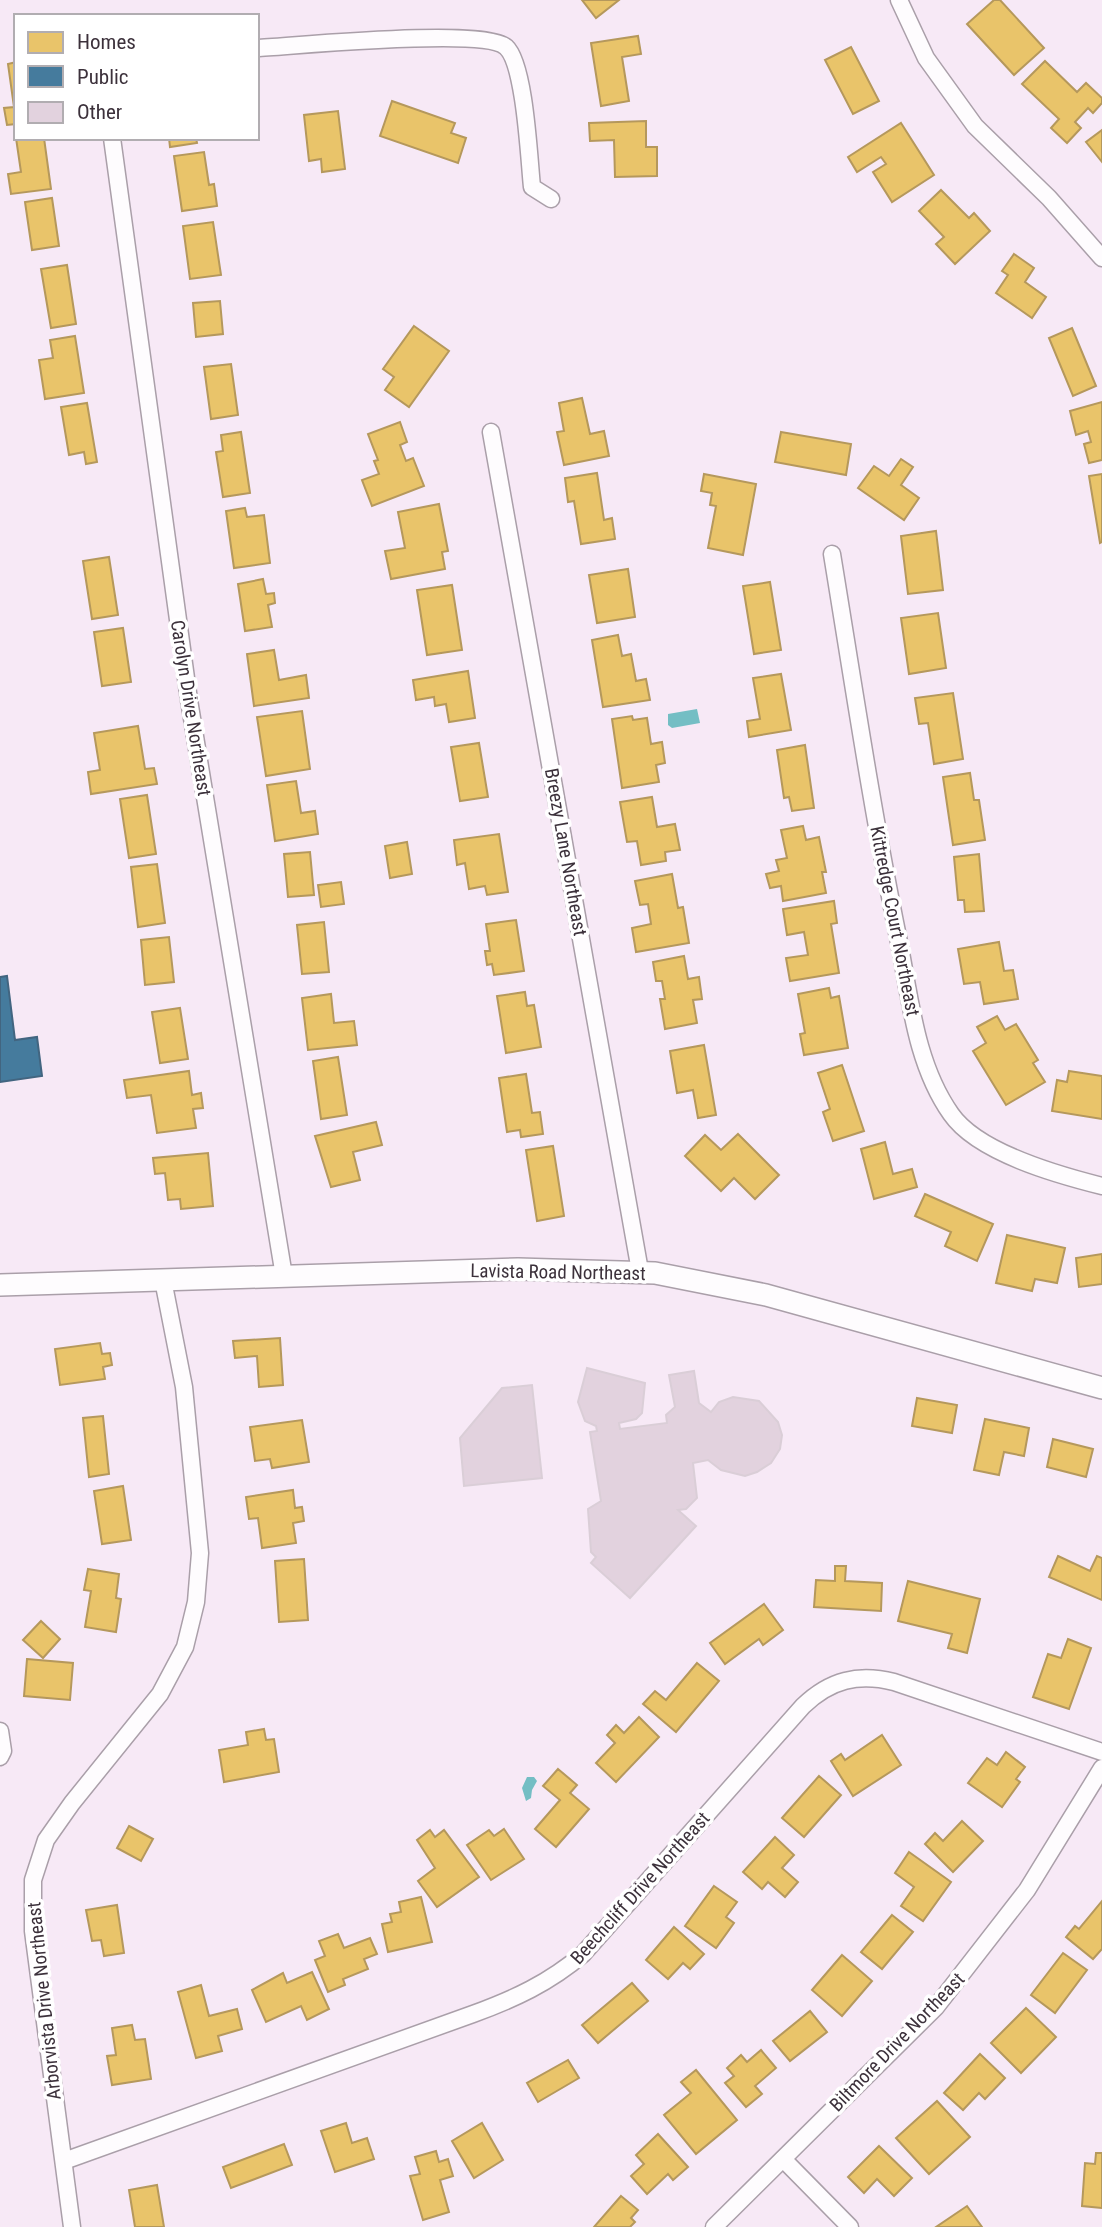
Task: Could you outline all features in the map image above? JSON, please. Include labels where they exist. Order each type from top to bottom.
[{"type":"main road","name":"Lavista Road Northeast","points":[[0,1285],[518,1269],[640,1271],[766,1295],[1102,1388]]},
{"type":"street","points":[[899,0],[926,58],[975,126],[1049,198],[1102,258]]},
{"type":"street","points":[[259,48],[456,37],[489,39],[506,47],[519,70],[532,187],[551,200]]},
{"type":"street","name":"Carolyn Drive Northeast","points":[[112,140],[188,701],[284,1276]]},
{"type":"street","name":"Breezy Lane Northeast","points":[[491,432],[640,1271]]},
{"type":"street","name":"Kittredge Court Northeast","points":[[832,554],[892,913],[915,1024],[933,1082],[952,1116],[981,1141],[1052,1173],[1102,1186]]},
{"type":"street","name":"Arborvista Drive Northeast","points":[[72,2227],[33,1931],[33,1880],[46,1840],[72,1803],[160,1693],[185,1647],[196,1602],[200,1553],[184,1387],[163,1280]]},
{"type":"street","name":"Beechcliff Drive Northeast","points":[[64,2161],[486,2010],[550,1980],[583,1954],[803,1706],[835,1683],[870,1678],[894,1682],[1102,1752]]},
{"type":"street","points":[[0,1731],[3,1751],[0,1757]]},
{"type":"street","name":"Biltmore Drive Northeast","points":[[714,2227],[936,2007],[1027,1890],[1102,1768]]},
{"type":"street","points":[[783,2159],[850,2227]]},
{"type":"water","points":[[697,709],[700,723],[672,728],[668,725],[668,714]]},
{"type":"water","points":[[527,1777],[534,1777],[537,1781],[531,1798],[526,1801],[522,1788]]},
{"type":"building: Homes","points":[[582,0],[619,0],[596,18]]},
{"type":"building: Homes","points":[[994,0],[1000,0],[1044,48],[1014,75],[967,24]]},
{"type":"building: Homes","points":[[638,36],[641,54],[622,57],[629,101],[601,106],[591,43]]},
{"type":"building: Homes","points":[[851,47],[879,101],[853,114],[825,60]]},
{"type":"building: Homes","points":[[1045,61],[1077,92],[1086,83],[1102,98],[1102,103],[1093,113],[1088,108],[1075,122],[1081,128],[1067,143],[1051,128],[1059,119],[1022,84]]},
{"type":"building: Homes","points":[[14,62],[14,107],[8,64]]},
{"type":"building: Homes","points":[[392,101],[455,123],[451,133],[466,138],[458,163],[380,136]]},
{"type":"building: Homes","points":[[14,107],[14,124],[7,125],[4,108]]},
{"type":"building: Homes","points":[[338,111],[345,169],[322,172],[321,159],[309,161],[304,115]]},
{"type":"building: Homes","points":[[646,121],[646,147],[657,147],[657,176],[615,177],[614,140],[590,141],[589,123]]},
{"type":"building: Homes","points":[[901,123],[934,175],[892,202],[873,172],[886,164],[881,157],[857,172],[848,157]]},
{"type":"building: Homes","points":[[1102,130],[1102,162],[1086,142]]},
{"type":"building: Homes","points":[[16,140],[44,140],[51,189],[11,194],[8,174],[21,172]]},
{"type":"building: Homes","points":[[169,140],[196,140],[197,143],[170,147]]},
{"type":"building: Homes","points":[[204,152],[209,185],[214,184],[217,206],[182,211],[174,156]]},
{"type":"building: Homes","points":[[941,190],[969,218],[974,213],[990,231],[955,264],[936,244],[944,237],[919,211]]},
{"type":"building: Homes","points":[[52,198],[59,246],[32,250],[25,202]]},
{"type":"building: Homes","points":[[213,222],[221,275],[190,279],[183,226]]},
{"type":"building: Homes","points":[[1014,254],[1034,268],[1025,282],[1046,297],[1032,318],[996,293],[1008,275],[1002,271]]},
{"type":"building: Homes","points":[[67,265],[76,324],[51,328],[41,269]]},
{"type":"building: Homes","points":[[220,301],[223,334],[196,337],[193,303]]},
{"type":"building: Homes","points":[[414,326],[449,351],[409,407],[385,390],[394,377],[383,369]]},
{"type":"building: Homes","points":[[1072,328],[1096,386],[1073,396],[1049,338]]},
{"type":"building: Homes","points":[[75,336],[84,393],[45,399],[39,360],[53,358],[50,340]]},
{"type":"building: Homes","points":[[231,364],[238,415],[211,419],[204,367]]},
{"type":"building: Homes","points":[[582,398],[590,434],[604,431],[609,456],[564,465],[557,432],[564,431],[559,403]]},
{"type":"building: Homes","points":[[1102,402],[1102,460],[1089,463],[1084,444],[1091,442],[1088,431],[1076,435],[1070,411]]},
{"type":"building: Homes","points":[[87,403],[97,462],[86,464],[84,452],[69,455],[61,407]]},
{"type":"building: Homes","points":[[400,422],[407,442],[400,445],[406,461],[413,458],[424,486],[372,506],[362,480],[379,474],[374,461],[378,460],[368,434]]},
{"type":"building: Homes","points":[[241,432],[250,493],[223,497],[216,452],[223,451],[221,435]]},
{"type":"building: Homes","points":[[781,432],[851,444],[846,475],[775,462]]},
{"type":"building: Homes","points":[[901,459],[913,467],[901,485],[919,498],[904,520],[858,488],[874,466],[889,476]]},
{"type":"building: Homes","points":[[597,473],[604,520],[612,518],[615,539],[581,544],[574,501],[568,502],[565,478]]},
{"type":"building: Homes","points":[[704,474],[756,484],[743,555],[708,548],[716,506],[710,505],[712,493],[701,491]]},
{"type":"building: Homes","points":[[1102,474],[1102,542],[1100,543],[1089,476]]},
{"type":"building: Homes","points":[[439,504],[448,551],[442,552],[445,569],[391,579],[385,551],[405,548],[398,512]]},
{"type":"building: Homes","points":[[245,508],[247,517],[264,515],[270,563],[234,568],[226,511]]},
{"type":"building: Homes","points":[[936,531],[943,590],[908,594],[901,536]]},
{"type":"building: Homes","points":[[109,557],[118,615],[92,619],[83,561]]},
{"type":"building: Homes","points":[[628,569],[635,617],[597,623],[589,575]]},
{"type":"building: Homes","points":[[263,579],[266,594],[274,593],[275,603],[268,605],[272,627],[245,631],[238,584]]},
{"type":"building: Homes","points":[[770,582],[781,650],[754,654],[743,586]]},
{"type":"building: Homes","points":[[452,585],[462,650],[427,655],[417,590]]},
{"type":"building: Homes","points":[[938,613],[946,668],[909,674],[901,618]]},
{"type":"building: Homes","points":[[123,628],[131,682],[102,686],[94,632]]},
{"type":"building: Homes","points":[[618,635],[622,656],[631,654],[636,681],[646,679],[650,700],[603,707],[592,640]]},
{"type":"building: Homes","points":[[274,650],[279,680],[306,675],[309,698],[254,706],[247,654]]},
{"type":"building: Homes","points":[[468,671],[475,718],[449,722],[446,704],[435,706],[434,697],[416,700],[413,680]]},
{"type":"building: Homes","points":[[781,674],[791,730],[749,737],[747,721],[760,719],[753,678]]},
{"type":"building: Homes","points":[[953,693],[963,759],[934,764],[928,723],[919,724],[915,698]]},
{"type":"building: Homes","points":[[302,711],[310,769],[266,776],[257,717]]},
{"type":"building: Homes","points":[[632,716],[633,720],[647,718],[651,744],[662,742],[665,763],[656,765],[659,782],[622,788],[612,719]]},
{"type":"building: Homes","points":[[138,726],[145,769],[154,768],[157,784],[91,794],[88,772],[100,770],[94,733]]},
{"type":"building: Homes","points":[[479,743],[488,797],[460,801],[451,747]]},
{"type":"building: Homes","points":[[805,745],[814,808],[792,811],[789,797],[784,798],[777,750]]},
{"type":"building: Homes","points":[[970,773],[974,800],[979,800],[985,840],[953,845],[943,777]]},
{"type":"building: Homes","points":[[296,781],[301,813],[315,811],[318,834],[275,841],[267,785]]},
{"type":"building: Homes","points":[[147,795],[156,854],[129,858],[120,799]]},
{"type":"building: Homes","points":[[652,797],[657,827],[675,824],[680,850],[665,852],[666,861],[641,865],[637,841],[627,842],[620,802]]},
{"type":"building: Homes","points":[[803,826],[806,840],[819,837],[826,872],[822,872],[826,893],[783,901],[781,886],[770,888],[766,874],[779,871],[776,860],[787,858],[781,830]]},
{"type":"building: Homes","points":[[499,834],[508,892],[487,895],[485,886],[469,889],[465,863],[457,865],[454,840]]},
{"type":"building: Homes","points":[[407,842],[412,874],[390,878],[385,846]]},
{"type":"building: Homes","points":[[310,852],[314,895],[288,897],[284,854]]},
{"type":"building: Homes","points":[[979,854],[984,911],[965,912],[964,900],[958,900],[954,857]]},
{"type":"building: Homes","points":[[157,864],[165,923],[138,927],[131,867]]},
{"type":"building: Homes","points":[[672,874],[678,908],[683,907],[689,943],[636,952],[632,928],[651,924],[648,904],[640,905],[635,881]]},
{"type":"building: Homes","points":[[341,882],[344,904],[321,907],[318,885]]},
{"type":"building: Homes","points":[[834,901],[837,923],[831,924],[839,973],[790,981],[786,958],[808,955],[804,932],[787,935],[783,909]]},
{"type":"building: Homes","points":[[516,920],[524,971],[494,975],[492,964],[487,965],[485,951],[490,951],[486,924]]},
{"type":"building: Homes","points":[[324,922],[329,972],[302,974],[297,925]]},
{"type":"building: Homes","points":[[169,937],[174,982],[145,985],[141,940]]},
{"type":"building: Homes","points":[[999,942],[1004,971],[1013,970],[1018,999],[984,1004],[980,982],[964,984],[958,949]]},
{"type":"building: Homes","points":[[684,956],[688,979],[699,977],[702,999],[693,1000],[697,1023],[665,1029],[660,999],[665,999],[662,981],[656,981],[653,962]]},
{"type":"building: Homes","points":[[829,988],[831,998],[839,996],[848,1048],[804,1055],[800,1034],[805,1033],[798,994]]},
{"type":"building: Homes","points":[[525,992],[527,1006],[534,1005],[541,1047],[506,1053],[497,996]]},
{"type":"building: Homes","points":[[331,994],[334,1023],[354,1021],[357,1045],[308,1050],[302,998]]},
{"type":"building: Homes","points":[[180,1008],[188,1059],[160,1063],[152,1012]]},
{"type":"building: Homes","points":[[997,1016],[1005,1030],[1016,1024],[1038,1060],[1033,1063],[1045,1082],[1006,1105],[973,1051],[986,1043],[977,1027]]},
{"type":"building: Homes","points":[[704,1045],[716,1115],[698,1118],[693,1090],[677,1093],[670,1051]]},
{"type":"building: Homes","points":[[338,1057],[347,1115],[321,1119],[313,1061]]},
{"type":"building: Homes","points":[[842,1065],[864,1131],[833,1141],[823,1112],[830,1109],[818,1073]]},
{"type":"building: Homes","points":[[189,1071],[192,1095],[201,1093],[203,1108],[193,1109],[196,1128],[157,1133],[151,1095],[127,1098],[124,1080]]},
{"type":"building: Homes","points":[[1069,1071],[1102,1076],[1102,1119],[1052,1111],[1057,1080],[1067,1082]]},
{"type":"building: Homes","points":[[526,1074],[532,1113],[540,1112],[543,1134],[521,1137],[520,1130],[507,1132],[499,1078]]},
{"type":"building: Homes","points":[[376,1122],[382,1145],[353,1152],[360,1180],[331,1187],[315,1136]]},
{"type":"building: Homes","points":[[738,1134],[779,1175],[755,1199],[734,1178],[721,1191],[685,1156],[705,1135],[721,1150]]},
{"type":"building: Homes","points":[[885,1142],[893,1174],[912,1169],[917,1187],[874,1199],[861,1149]]},
{"type":"building: Homes","points":[[553,1146],[564,1216],[537,1221],[526,1150]]},
{"type":"building: Homes","points":[[208,1153],[213,1206],[181,1209],[180,1199],[168,1200],[165,1173],[155,1174],[153,1158]]},
{"type":"building: Homes","points":[[925,1194],[993,1224],[977,1261],[945,1246],[951,1232],[915,1216]]},
{"type":"building: Homes","points":[[1007,1235],[1065,1248],[1057,1283],[1035,1279],[1032,1291],[996,1283]]},
{"type":"building: Homes","points":[[1102,1254],[1102,1284],[1079,1287],[1076,1258]]},
{"type":"building: Homes","points":[[280,1338],[283,1385],[259,1387],[257,1356],[235,1358],[233,1341]]},
{"type":"building: Homes","points":[[100,1343],[102,1354],[110,1353],[112,1365],[103,1367],[105,1379],[60,1385],[55,1349]]},
{"type":"building: Homes","points":[[917,1398],[957,1405],[952,1433],[912,1426]]},
{"type":"building: Homes","points":[[103,1416],[109,1474],[89,1477],[83,1418]]},
{"type":"building: Homes","points":[[985,1419],[1029,1428],[1024,1456],[1004,1452],[999,1475],[974,1470]]},
{"type":"building: Homes","points":[[302,1420],[309,1462],[272,1468],[270,1459],[255,1461],[250,1427]]},
{"type":"building: Homes","points":[[1053,1439],[1093,1449],[1086,1477],[1047,1467]]},
{"type":"building: Homes","points":[[123,1486],[131,1540],[102,1544],[94,1491]]},
{"type":"building: Homes","points":[[293,1490],[295,1508],[302,1507],[304,1521],[293,1523],[296,1543],[262,1548],[258,1518],[249,1519],[246,1497]]},
{"type":"building: Homes","points":[[1058,1556],[1090,1571],[1097,1556],[1102,1558],[1102,1600],[1049,1577]]},
{"type":"building: Homes","points":[[304,1559],[308,1620],[279,1622],[275,1561]]},
{"type":"building: Homes","points":[[835,1566],[846,1566],[845,1581],[882,1583],[881,1611],[814,1607],[816,1580],[835,1581]]},
{"type":"building: Homes","points":[[88,1569],[119,1574],[116,1598],[121,1599],[116,1632],[85,1627],[91,1591],[84,1590]]},
{"type":"building: Homes","points":[[908,1581],[980,1599],[967,1653],[948,1648],[952,1634],[898,1621]]},
{"type":"building: Homes","points":[[764,1604],[783,1630],[763,1645],[759,1639],[725,1664],[710,1643]]},
{"type":"building: Homes","points":[[41,1621],[60,1639],[43,1658],[23,1640]]},
{"type":"building: Homes","points":[[1068,1639],[1091,1648],[1069,1709],[1033,1697],[1048,1654],[1061,1658]]},
{"type":"building: Homes","points":[[27,1659],[73,1663],[70,1700],[24,1696]]},
{"type":"building: Homes","points":[[697,1663],[719,1681],[676,1732],[643,1704],[655,1691],[666,1700]]},
{"type":"building: Homes","points":[[639,1717],[659,1737],[616,1782],[596,1763],[615,1743],[607,1735],[616,1725],[624,1733]]},
{"type":"building: Homes","points":[[264,1729],[266,1740],[274,1739],[279,1772],[224,1782],[219,1750],[248,1745],[246,1732]]},
{"type":"building: Homes","points":[[882,1735],[901,1765],[853,1796],[831,1761],[841,1754],[845,1760]]},
{"type":"building: Homes","points":[[1006,1752],[1025,1767],[1016,1779],[1020,1782],[1002,1807],[968,1783],[987,1758],[997,1765]]},
{"type":"building: Homes","points":[[558,1769],[577,1785],[570,1793],[589,1809],[556,1847],[535,1829],[560,1800],[543,1786]]},
{"type":"building: Homes","points":[[819,1776],[841,1795],[804,1837],[782,1818]]},
{"type":"building: Homes","points":[[962,1821],[983,1841],[953,1872],[925,1844],[935,1833],[943,1841]]},
{"type":"building: Homes","points":[[129,1826],[153,1839],[141,1861],[117,1848]]},
{"type":"building: Homes","points":[[504,1829],[524,1859],[491,1880],[467,1845],[489,1830],[494,1836]]},
{"type":"building: Homes","points":[[430,1830],[435,1837],[444,1830],[479,1877],[437,1907],[418,1881],[435,1868],[417,1840]]},
{"type":"building: Homes","points":[[775,1837],[794,1855],[782,1868],[798,1882],[785,1897],[768,1882],[762,1889],[743,1872]]},
{"type":"building: Homes","points":[[909,1852],[951,1882],[923,1921],[901,1906],[914,1887],[895,1873]]},
{"type":"building: Homes","points":[[714,1886],[737,1902],[726,1917],[734,1923],[716,1948],[685,1926]]},
{"type":"building: Homes","points":[[421,1897],[432,1942],[388,1952],[382,1924],[392,1922],[390,1914],[401,1912],[399,1902]]},
{"type":"building: Homes","points":[[1102,1901],[1102,1949],[1093,1959],[1066,1937],[1075,1926],[1079,1929]]},
{"type":"building: Homes","points":[[117,1905],[124,1953],[104,1956],[101,1940],[92,1941],[86,1910]]},
{"type":"building: Homes","points":[[892,1915],[913,1932],[882,1969],[861,1952]]},
{"type":"building: Homes","points":[[674,1927],[704,1954],[690,1969],[683,1963],[668,1979],[646,1960]]},
{"type":"building: Homes","points":[[338,1934],[344,1948],[370,1938],[377,1954],[364,1959],[368,1969],[343,1979],[345,1985],[328,1992],[315,1960],[325,1956],[319,1941]]},
{"type":"building: Homes","points":[[1063,1953],[1087,1970],[1055,2013],[1031,1995]]},
{"type":"building: Homes","points":[[842,1955],[872,1981],[842,2016],[812,1990]]},
{"type":"building: Homes","points":[[312,1972],[329,2009],[307,2020],[301,2006],[266,2022],[252,1990],[283,1973],[287,1983]]},
{"type":"building: Homes","points":[[632,1983],[648,2001],[598,2043],[582,2025]]},
{"type":"building: Homes","points":[[201,1985],[209,2016],[237,2009],[242,2029],[218,2036],[222,2051],[196,2058],[178,1992]]},
{"type":"building: Homes","points":[[1026,2008],[1056,2037],[1021,2073],[991,2043]]},
{"type":"building: Homes","points":[[810,2011],[827,2032],[790,2061],[773,2041]]},
{"type":"building: Homes","points":[[132,2025],[135,2040],[145,2039],[151,2079],[112,2085],[107,2056],[116,2055],[112,2028]]},
{"type":"building: Homes","points":[[761,2050],[776,2068],[755,2086],[762,2094],[746,2107],[725,2083],[734,2076],[727,2068],[741,2055],[747,2062]]},
{"type":"building: Homes","points":[[980,2054],[1005,2078],[985,2099],[979,2093],[963,2110],[944,2093]]},
{"type":"building: Homes","points":[[568,2060],[579,2078],[538,2102],[527,2083]]},
{"type":"building: Homes","points":[[696,2070],[737,2120],[696,2154],[664,2115],[691,2093],[681,2082]]},
{"type":"building: Homes","points":[[937,2101],[970,2137],[929,2174],[896,2138]]},
{"type":"building: Homes","points":[[346,2123],[352,2143],[367,2138],[374,2159],[335,2172],[321,2131]]},
{"type":"building: Homes","points":[[482,2123],[503,2160],[474,2178],[452,2141]]},
{"type":"building: Homes","points":[[658,2134],[688,2167],[673,2180],[668,2174],[647,2194],[631,2176],[644,2164],[636,2155]]},
{"type":"building: Homes","points":[[284,2144],[292,2165],[231,2188],[223,2167]]},
{"type":"building: Homes","points":[[879,2146],[912,2178],[894,2196],[877,2179],[864,2193],[848,2177]]},
{"type":"building: Homes","points":[[436,2151],[439,2162],[448,2159],[453,2176],[440,2180],[449,2212],[423,2220],[410,2176],[420,2174],[415,2157]]},
{"type":"building: Homes","points":[[1096,2153],[1102,2153],[1102,2208],[1082,2206],[1085,2163],[1095,2164]]},
{"type":"building: Homes","points":[[157,2185],[164,2227],[135,2227],[129,2190]]},
{"type":"building: Homes","points":[[621,2196],[638,2210],[631,2218],[635,2222],[630,2227],[594,2227]]},
{"type":"building: Homes","points":[[967,2206],[982,2227],[936,2227]]},
{"type":"building: Public","points":[[7,976],[15,1040],[37,1037],[42,1076],[0,1082],[0,977]]},
{"type":"building: Other","points":[[587,1368],[645,1383],[642,1413],[636,1419],[619,1423],[620,1429],[667,1423],[666,1415],[675,1407],[669,1375],[694,1371],[699,1403],[711,1412],[719,1402],[733,1397],[759,1401],[778,1422],[782,1435],[780,1449],[771,1463],[745,1476],[721,1470],[708,1460],[693,1463],[697,1498],[686,1509],[678,1510],[696,1526],[630,1598],[591,1563],[596,1557],[591,1552],[588,1509],[601,1501],[590,1432],[597,1431],[596,1426],[585,1421],[578,1402]]},
{"type":"building: Other","points":[[532,1385],[542,1478],[464,1486],[460,1438],[502,1388]]}]
